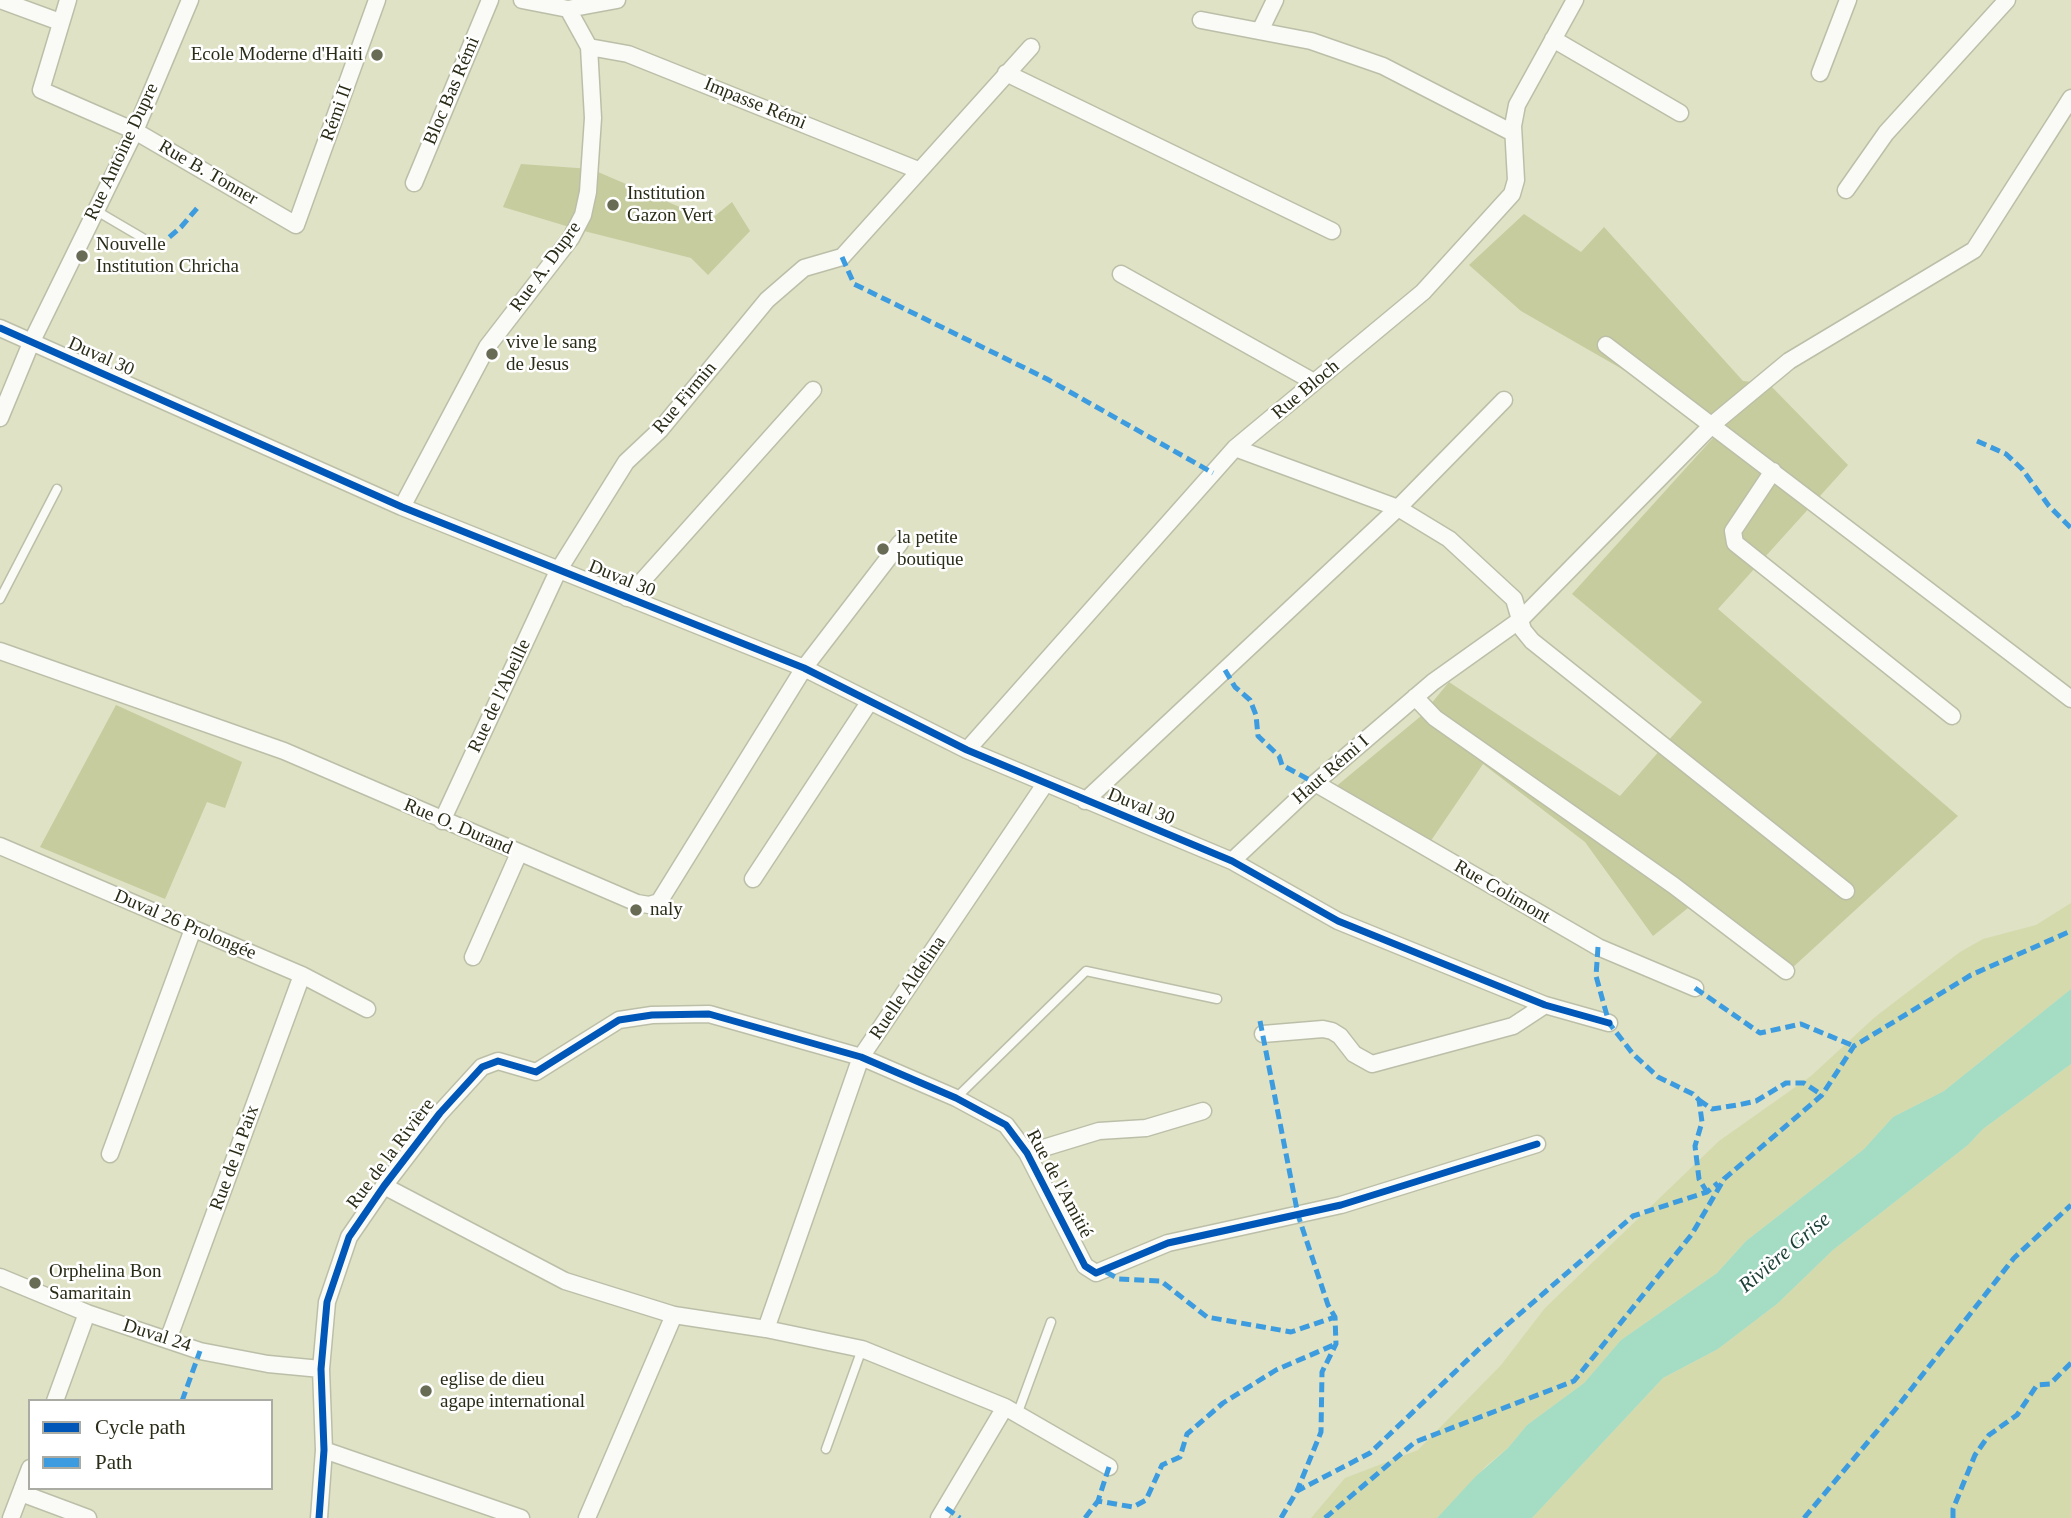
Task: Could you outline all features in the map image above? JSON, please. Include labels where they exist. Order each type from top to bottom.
[{"type":"street","points":[[0,0],[60,22],[68,0]]},
{"type":"street","name":"Rue Antoine Dupre","points":[[0,418],[31,343],[135,131],[190,0]]},
{"type":"street","name":"Rémi II","points":[[296,225],[377,0]]},
{"type":"street","name":"Bloc Bas Rémi","points":[[414,183],[490,0]]},
{"type":"street","points":[[522,0],[568,9],[617,0]]},
{"type":"street","points":[[1260,31],[1275,0]]},
{"type":"street","name":"Rue Bloch","points":[[967,750],[1235,448],[1423,292],[1512,194],[1516,180],[1513,133],[1517,105],[1574,0]]},
{"type":"street","points":[[1820,73],[1848,0]]},
{"type":"street","points":[[1846,190],[1886,133],[2007,0]]},
{"type":"street","name":"Rue A. Dupre","points":[[402,507],[487,347],[571,238],[583,215],[588,192],[593,118],[589,47],[568,9]]},
{"type":"street","points":[[1201,20],[1311,41],[1383,66],[1513,133]]},
{"type":"street","name":"Rue B. Tonner","points":[[60,22],[41,90],[135,131],[296,225]]},
{"type":"street","points":[[1553,39],[1680,113]]},
{"type":"street","name":"Impasse Rémi","points":[[589,47],[628,54],[918,170]]},
{"type":"street","points":[[918,170],[1031,47]]},
{"type":"street","points":[[1006,74],[1332,231]]},
{"type":"street","name":"Haut Rémi I","points":[[1231,861],[1315,783],[1415,697],[1520,620],[1713,424],[1789,361],[1974,250],[2071,98]]},
{"type":"street","name":"Rue Firmin","points":[[558,571],[625,463],[660,430],[685,396],[767,300],[804,268],[842,257],[918,170]]},
{"type":"street","points":[[1121,274],[1314,382]]},
{"type":"street","name":"Duval 30","points":[[0,328],[402,507],[804,668],[967,750],[1231,861],[1338,921],[1545,1005],[1609,1023]]},
{"type":"street","points":[[1606,345],[2071,699]]},
{"type":"street","points":[[626,598],[813,390]]},
{"type":"street","points":[[1085,801],[1398,508],[1504,401]]},
{"type":"street","points":[[1235,448],[1398,508],[1449,539],[1514,599],[1520,620],[1532,641],[1846,891]]},
{"type":"street","points":[[1773,471],[1733,531],[1735,542],[1952,716]]},
{"type":"street","points":[[804,668],[900,543]]},
{"type":"street","name":"Rue de l'Abeille","points":[[442,821],[558,571]]},
{"type":"street","name":"Rue O. Durand","points":[[0,651],[284,751],[442,821],[637,903],[649,905],[659,902],[804,668]]},
{"type":"street","points":[[1415,697],[1444,724],[1673,885],[1786,971]]},
{"type":"street","points":[[753,879],[870,701]]},
{"type":"street","name":"Rue Colimont","points":[[1315,783],[1598,947],[1695,988]]},
{"type":"street","name":"Ruelle Aldelina","points":[[766,1329],[861,1057],[1045,784]]},
{"type":"street","name":"Duval 26 Prolongée","points":[[0,846],[302,975],[367,1009]]},
{"type":"street","points":[[473,957],[519,853]]},
{"type":"street","points":[[110,1154],[194,929]]},
{"type":"street","name":"Rue de la Paix","points":[[168,1340],[302,975]]},
{"type":"street","points":[[1263,1034],[1323,1029],[1332,1031],[1340,1036],[1354,1054],[1372,1063],[1513,1026],[1545,1005]]},
{"type":"street","name":"Rue de l'Amitié","points":[[482,1067],[498,1061],[536,1072],[619,1020],[652,1015],[709,1014],[861,1057],[956,1098],[1006,1125],[1027,1153],[1085,1266],[1096,1273],[1168,1243],[1341,1205],[1537,1144]]},
{"type":"street","name":"Rue de la Rivière","points":[[319,1518],[324,1450],[321,1368],[327,1302],[349,1237],[440,1113],[482,1067]]},
{"type":"street","points":[[1027,1153],[1099,1130],[1146,1128],[1203,1111]]},
{"type":"street","points":[[384,1186],[565,1281],[674,1315],[766,1329],[862,1349],[1011,1410],[1109,1467]]},
{"type":"street","name":"Duval 24","points":[[0,1277],[87,1313],[201,1351],[268,1364],[321,1368]]},
{"type":"street","points":[[56,1399],[87,1313]]},
{"type":"street","points":[[587,1518],[674,1315]]},
{"type":"street","points":[[939,1518],[1011,1410]]},
{"type":"street","points":[[324,1450],[521,1518]]},
{"type":"street","points":[[11,1518],[28,1474]]},
{"type":"street","points":[[21,1493],[88,1518]]},
{"type":"lane","points":[[95,210],[158,247]]},
{"type":"lane","points":[[0,599],[57,489]]},
{"type":"lane","points":[[956,1098],[1079,975],[1087,971],[1217,999]]},
{"type":"lane","points":[[1011,1410],[1051,1322]]},
{"type":"lane","points":[[826,1449],[862,1349]]},
{"type":"shaded area","points":[[521,164],[591,169],[710,220],[732,202],[750,231],[708,275],[691,258],[576,229],[503,207]]},
{"type":"shaded area","points":[[1524,214],[1581,252],[1604,227],[1743,381],[1769,384],[1848,465],[1718,609],[1958,816],[1792,968],[1698,900],[1653,936],[1585,842],[1483,764],[1426,848],[1333,789],[1421,716],[1449,682],[1620,796],[1702,702],[1572,594],[1723,427],[1521,311],[1469,265]]},
{"type":"shaded area","points":[[116,705],[242,762],[225,808],[207,802],[165,899],[40,847]]},
{"type":"shaded area","points":[[2071,903],[2071,989],[1944,1091],[1893,1117],[1864,1149],[1746,1241],[1717,1273],[1621,1340],[1584,1383],[1527,1425],[1508,1448],[1486,1466],[1437,1518],[1311,1518],[1345,1478],[1418,1450],[1501,1365],[1545,1308],[1719,1141],[1811,1076],[1875,1017],[1960,952],[1983,939],[2036,925]]},
{"type":"shaded area","points":[[2071,1064],[2071,1518],[1532,1518],[1663,1378],[1718,1349],[1777,1304],[1833,1250],[1968,1145],[1983,1129]]},
{"type":"water","name":"Rivière Grise","points":[[2071,989],[2071,1064],[1983,1129],[1968,1145],[1833,1250],[1777,1304],[1718,1349],[1663,1378],[1532,1518],[1437,1518],[1476,1476],[1508,1448],[1527,1425],[1584,1383],[1621,1340],[1717,1273],[1746,1241],[1864,1149],[1893,1117],[1944,1091]]},
{"type":"marked path","points":[[158,247],[181,227],[199,206]]},
{"type":"marked path","points":[[842,257],[854,284],[1047,379],[1213,473]]},
{"type":"marked path","points":[[1977,441],[2006,454],[2022,469],[2049,506],[2071,528]]},
{"type":"marked path","points":[[1225,670],[1235,687],[1250,700],[1256,715],[1258,736],[1279,756],[1282,765],[1315,783]]},
{"type":"marked path","points":[[1325,1518],[1415,1442],[1574,1381],[1692,1234],[1724,1179],[1822,1095],[1854,1046],[1971,975],[2071,931]]},
{"type":"marked path","points":[[1598,947],[1596,976],[1609,1023],[1633,1054],[1658,1077],[1693,1094],[1699,1100],[1702,1122],[1695,1146],[1699,1179],[1707,1192]]},
{"type":"marked path","points":[[1695,988],[1760,1033],[1801,1024],[1854,1046]]},
{"type":"marked path","points":[[1260,1021],[1298,1215],[1328,1305],[1335,1317],[1336,1344],[1322,1372],[1321,1432],[1297,1491]]},
{"type":"marked path","points":[[1699,1100],[1712,1109],[1738,1105],[1756,1101],[1786,1083],[1804,1083],[1822,1095]]},
{"type":"marked path","points":[[1281,1518],[1297,1491],[1370,1453],[1479,1349],[1633,1216],[1707,1192],[1718,1183]]},
{"type":"marked path","points":[[1804,1518],[1894,1411],[2014,1258],[2071,1205]]},
{"type":"marked path","points":[[1106,1272],[1119,1279],[1161,1281],[1207,1317],[1291,1332],[1335,1317]]},
{"type":"marked path","points":[[1109,1467],[1098,1501],[1133,1507],[1146,1500],[1162,1465],[1180,1457],[1187,1434],[1223,1403],[1276,1370],[1336,1344]]},
{"type":"marked path","points":[[183,1399],[200,1351]]},
{"type":"marked path","points":[[1953,1518],[1953,1509],[1975,1455],[1989,1435],[2017,1415],[2037,1385],[2050,1384],[2071,1363]]},
{"type":"marked path","points":[[1085,1518],[1098,1501]]},
{"type":"marked path","points":[[946,1508],[960,1518]]},
{"type":"cycle path","points":[[0,328],[402,507],[804,668],[967,750],[1232,861],[1338,921],[1545,1005],[1609,1023]]},
{"type":"cycle path","points":[[319,1518],[324,1450],[321,1369],[327,1302],[349,1237],[440,1113],[482,1067],[498,1061],[536,1072],[619,1020],[652,1015],[709,1014],[861,1057],[956,1098],[1006,1125],[1027,1153],[1085,1266],[1096,1273],[1168,1243],[1341,1205],[1537,1144]]},
{"type":"place","name":"Ecole Moderne d'Haiti","points":[[377,55]]},
{"type":"place","name":"Institution Gazon Vert","points":[[613,205]]},
{"type":"place","name":"Nouvelle Institution Chricha","points":[[82,256]]},
{"type":"place","name":"vive le sang de Jesus","points":[[492,354]]},
{"type":"place","name":"la petite boutique","points":[[883,549]]},
{"type":"place","name":"naly","points":[[636,910]]},
{"type":"place","name":"Orphelina Bon Samaritain","points":[[35,1283]]},
{"type":"place","name":"eglise de dieu agape international","points":[[426,1391]]}]
